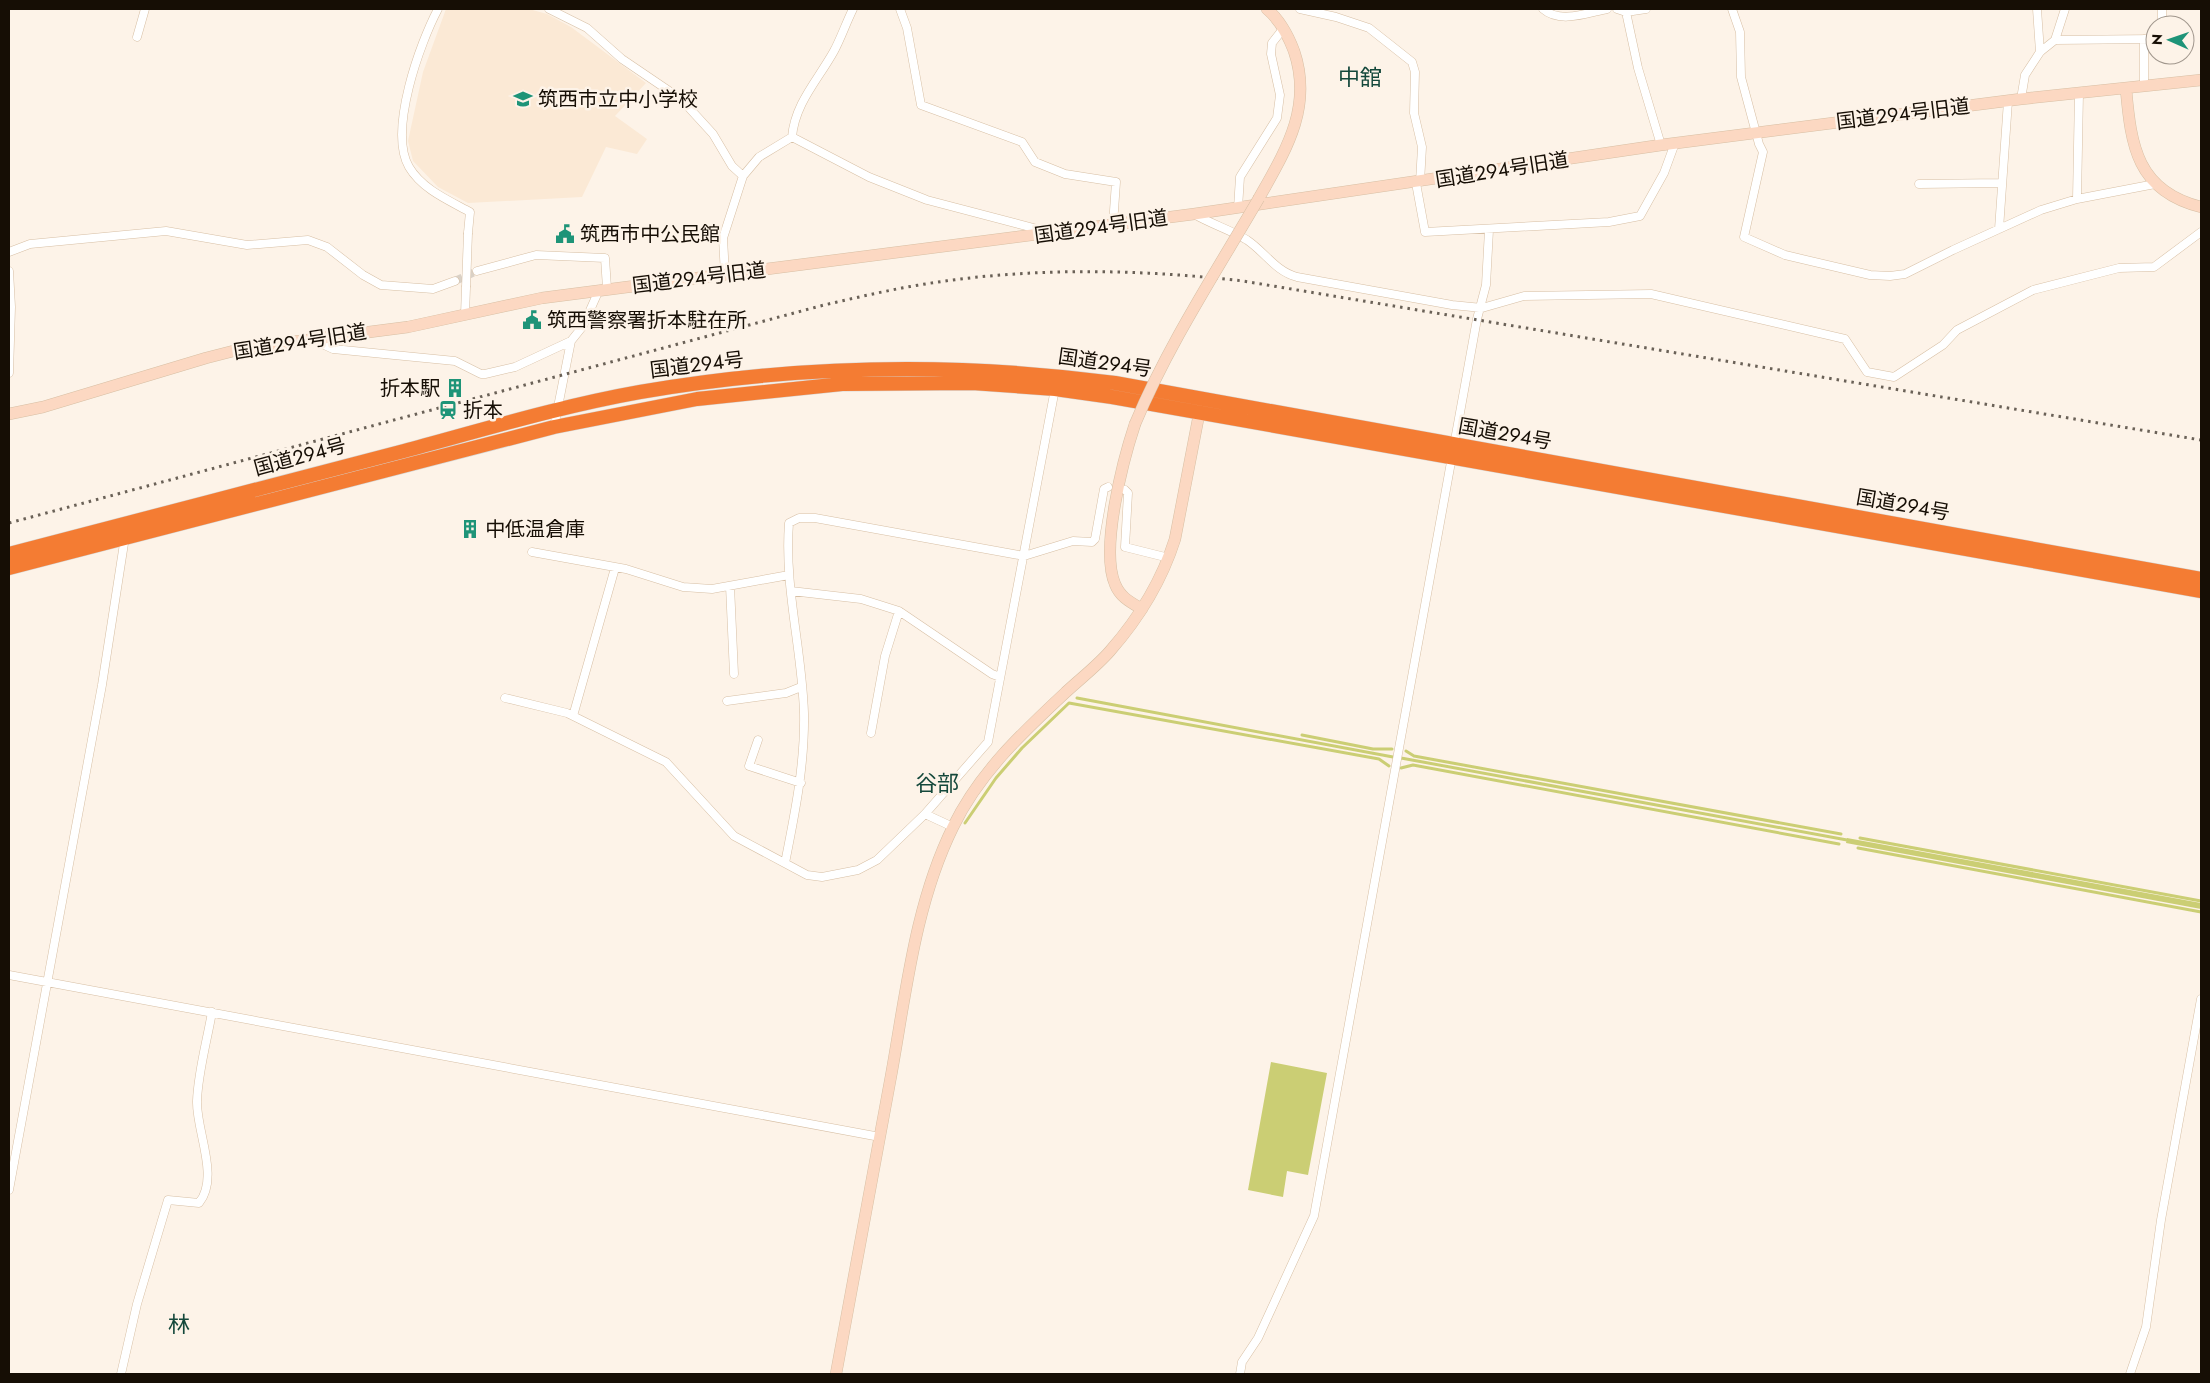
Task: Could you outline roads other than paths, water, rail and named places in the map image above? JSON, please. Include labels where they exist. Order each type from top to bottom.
[{"type":"highway","name":"国道294号","points":[[9,554],[558,411],[640,392],[696,384],[798,374],[885,369],[972,371],[1057,376],[1115,383],[1202,399],[1454,452],[2201,591]]},
{"type":"highway","name":"国道294号","points":[[9,568],[554,427],[697,398],[800,387],[929,382],[1055,389],[1454,452],[2201,579]]},
{"type":"street","points":[[137,37],[145,9]]},
{"type":"street","points":[[438,9],[420,52],[411,83],[401,139],[408,166],[424,185],[470,212],[465,315]]},
{"type":"street","points":[[549,9],[587,28],[622,59],[681,99],[713,134],[732,166],[743,176]]},
{"type":"street","points":[[792,137],[794,122],[799,108],[834,51],[853,9]]},
{"type":"street","points":[[900,9],[907,28],[921,105],[1022,142],[1035,162],[1064,174],[1116,182],[1113,225]]},
{"type":"street","points":[[1142,609],[1121,595],[1110,567],[1109,552],[1122,469],[1135,424],[1164,363],[1259,198],[1292,133],[1301,99],[1298,62],[1284,28],[1267,9]]},
{"type":"street","points":[[1300,9],[1336,17],[1369,28],[1412,62],[1415,72],[1414,113],[1422,148],[1418,182],[1424,232],[1609,222],[1640,216],[1664,173],[1676,144]]},
{"type":"street","points":[[1543,9],[1550,15],[1563,17],[1607,9]]},
{"type":"street","points":[[1617,9],[1626,12],[1646,9]]},
{"type":"street","points":[[1732,9],[1740,32],[1741,77],[1763,152],[1744,237],[1785,254],[1870,275],[1890,276],[1905,274],[2041,210],[2077,199],[2155,184]]},
{"type":"street","points":[[2037,9],[2040,52]]},
{"type":"street","points":[[2021,99],[2025,75],[2040,52],[2055,40],[2065,9]]},
{"type":"street","points":[[1626,12],[1638,68],[1661,145]]},
{"type":"street","points":[[1238,208],[1240,177],[1277,118],[1280,108],[1280,95],[1271,54],[1272,43],[1284,28]]},
{"type":"street","points":[[2055,40],[2144,39],[2144,86]]},
{"type":"street","name":"国道294号旧道","points":[[9,414],[43,407],[245,348],[408,327],[510,303],[603,289],[725,275],[1238,208],[1661,145],[2021,99],[2201,80]]},
{"type":"street","points":[[2126,89],[2132,144],[2139,161],[2155,184],[2182,201],[2201,207]]},
{"type":"street","points":[[2077,199],[2079,93]]},
{"type":"street","points":[[1999,229],[2008,101]]},
{"type":"street","points":[[725,275],[723,238],[743,176],[759,157],[792,137]]},
{"type":"street","points":[[792,137],[869,177],[926,200],[1052,233]]},
{"type":"street","points":[[1919,184],[2002,183]]},
{"type":"street","points":[[1194,214],[1213,226],[1247,240],[1287,274],[1452,305],[1482,308],[1524,296],[1651,294],[1845,339],[1867,372],[1894,377],[1944,345],[1957,330],[2033,290],[2119,268],[2154,267],[2201,232]]},
{"type":"street","points":[[1240,1374],[1242,1362],[1258,1338],[1314,1216],[1477,319],[1482,308],[1486,285],[1488,230]]},
{"type":"street","points":[[9,252],[30,244],[166,231],[247,245],[308,240],[327,247],[363,275],[381,285],[433,289],[455,281]]},
{"type":"street","points":[[477,271],[536,255],[604,258],[603,289],[583,326],[572,341],[554,427]]},
{"type":"street","points":[[9,271],[11,307],[9,373]]},
{"type":"street","points":[[317,339],[320,344],[333,349],[455,361],[481,374],[515,367],[572,341]]},
{"type":"street","points":[[505,698],[573,716],[666,762],[734,836],[807,876],[822,876],[858,870],[877,860],[925,814],[988,742],[1055,389]]},
{"type":"street","points":[[836,1374],[909,976],[923,909],[934,873],[953,827],[978,786],[1013,742],[1110,652],[1142,609],[1169,558],[1178,523],[1202,399]]},
{"type":"street","points":[[785,863],[801,783],[804,712],[789,575],[789,524],[800,518],[815,518],[1024,556],[1073,541],[1092,542],[1095,539],[1104,489],[1108,487]]},
{"type":"street","points":[[1125,490],[1128,493],[1125,547],[1169,558]]},
{"type":"street","points":[[9,1190],[102,685],[125,537]]},
{"type":"street","points":[[532,552],[615,568],[683,587],[712,589],[789,575]]},
{"type":"street","points":[[573,716],[615,568]]},
{"type":"street","points":[[730,586],[734,674]]},
{"type":"street","points":[[791,591],[861,599],[899,611],[992,674],[1000,677]]},
{"type":"street","points":[[871,733],[885,656],[899,611]]},
{"type":"street","points":[[727,701],[786,693],[801,687]]},
{"type":"street","points":[[758,740],[748,766],[801,783]]},
{"type":"street","points":[[925,814],[953,827]]},
{"type":"street","points":[[9,975],[880,1137]]},
{"type":"street","points":[[2130,1374],[2146,1327],[2161,1220],[2201,999]]},
{"type":"street","points":[[121,1374],[138,1304],[168,1200],[200,1203],[204,1198],[208,1171],[197,1102],[212,1012]]},
{"type":"waterway","points":[[1077,698],[1393,757]]},
{"type":"waterway","points":[[965,823],[996,778],[1022,748],[1069,703],[1379,759],[1389,766]]},
{"type":"waterway","points":[[1302,735],[1373,749],[1392,749]]},
{"type":"waterway","points":[[1406,751],[1414,756],[1841,834]]},
{"type":"waterway","points":[[1401,758],[1847,840]]},
{"type":"waterway","points":[[1401,768],[1413,765],[1839,844]]},
{"type":"waterway","points":[[1860,838],[2201,901]]},
{"type":"waterway","points":[[1858,848],[2201,912]]},
{"type":"tunnel","points":[[455,281],[477,271]]},
{"type":"railway","points":[[9,523],[824,305],[944,281],[1029,273],[1115,272],[1243,281],[2201,440]]},
{"type":"place","name":"筑西市立中小学校","points":[[523,99]]},
{"type":"place","name":"筑西市中公民館","points":[[565,234]]},
{"type":"place","name":"筑西警察署折本駐在所","points":[[532,320]]},
{"type":"place","name":"折本駅","points":[[455,388]]},
{"type":"place","name":"折本","points":[[448,410]]},
{"type":"place","name":"中低温倉庫","points":[[470,529]]},
{"type":"district","name":"中舘","points":[[1360,77]]},
{"type":"district","name":"谷部","points":[[937,783]]},
{"type":"district","name":"林","points":[[179,1324]]}]
